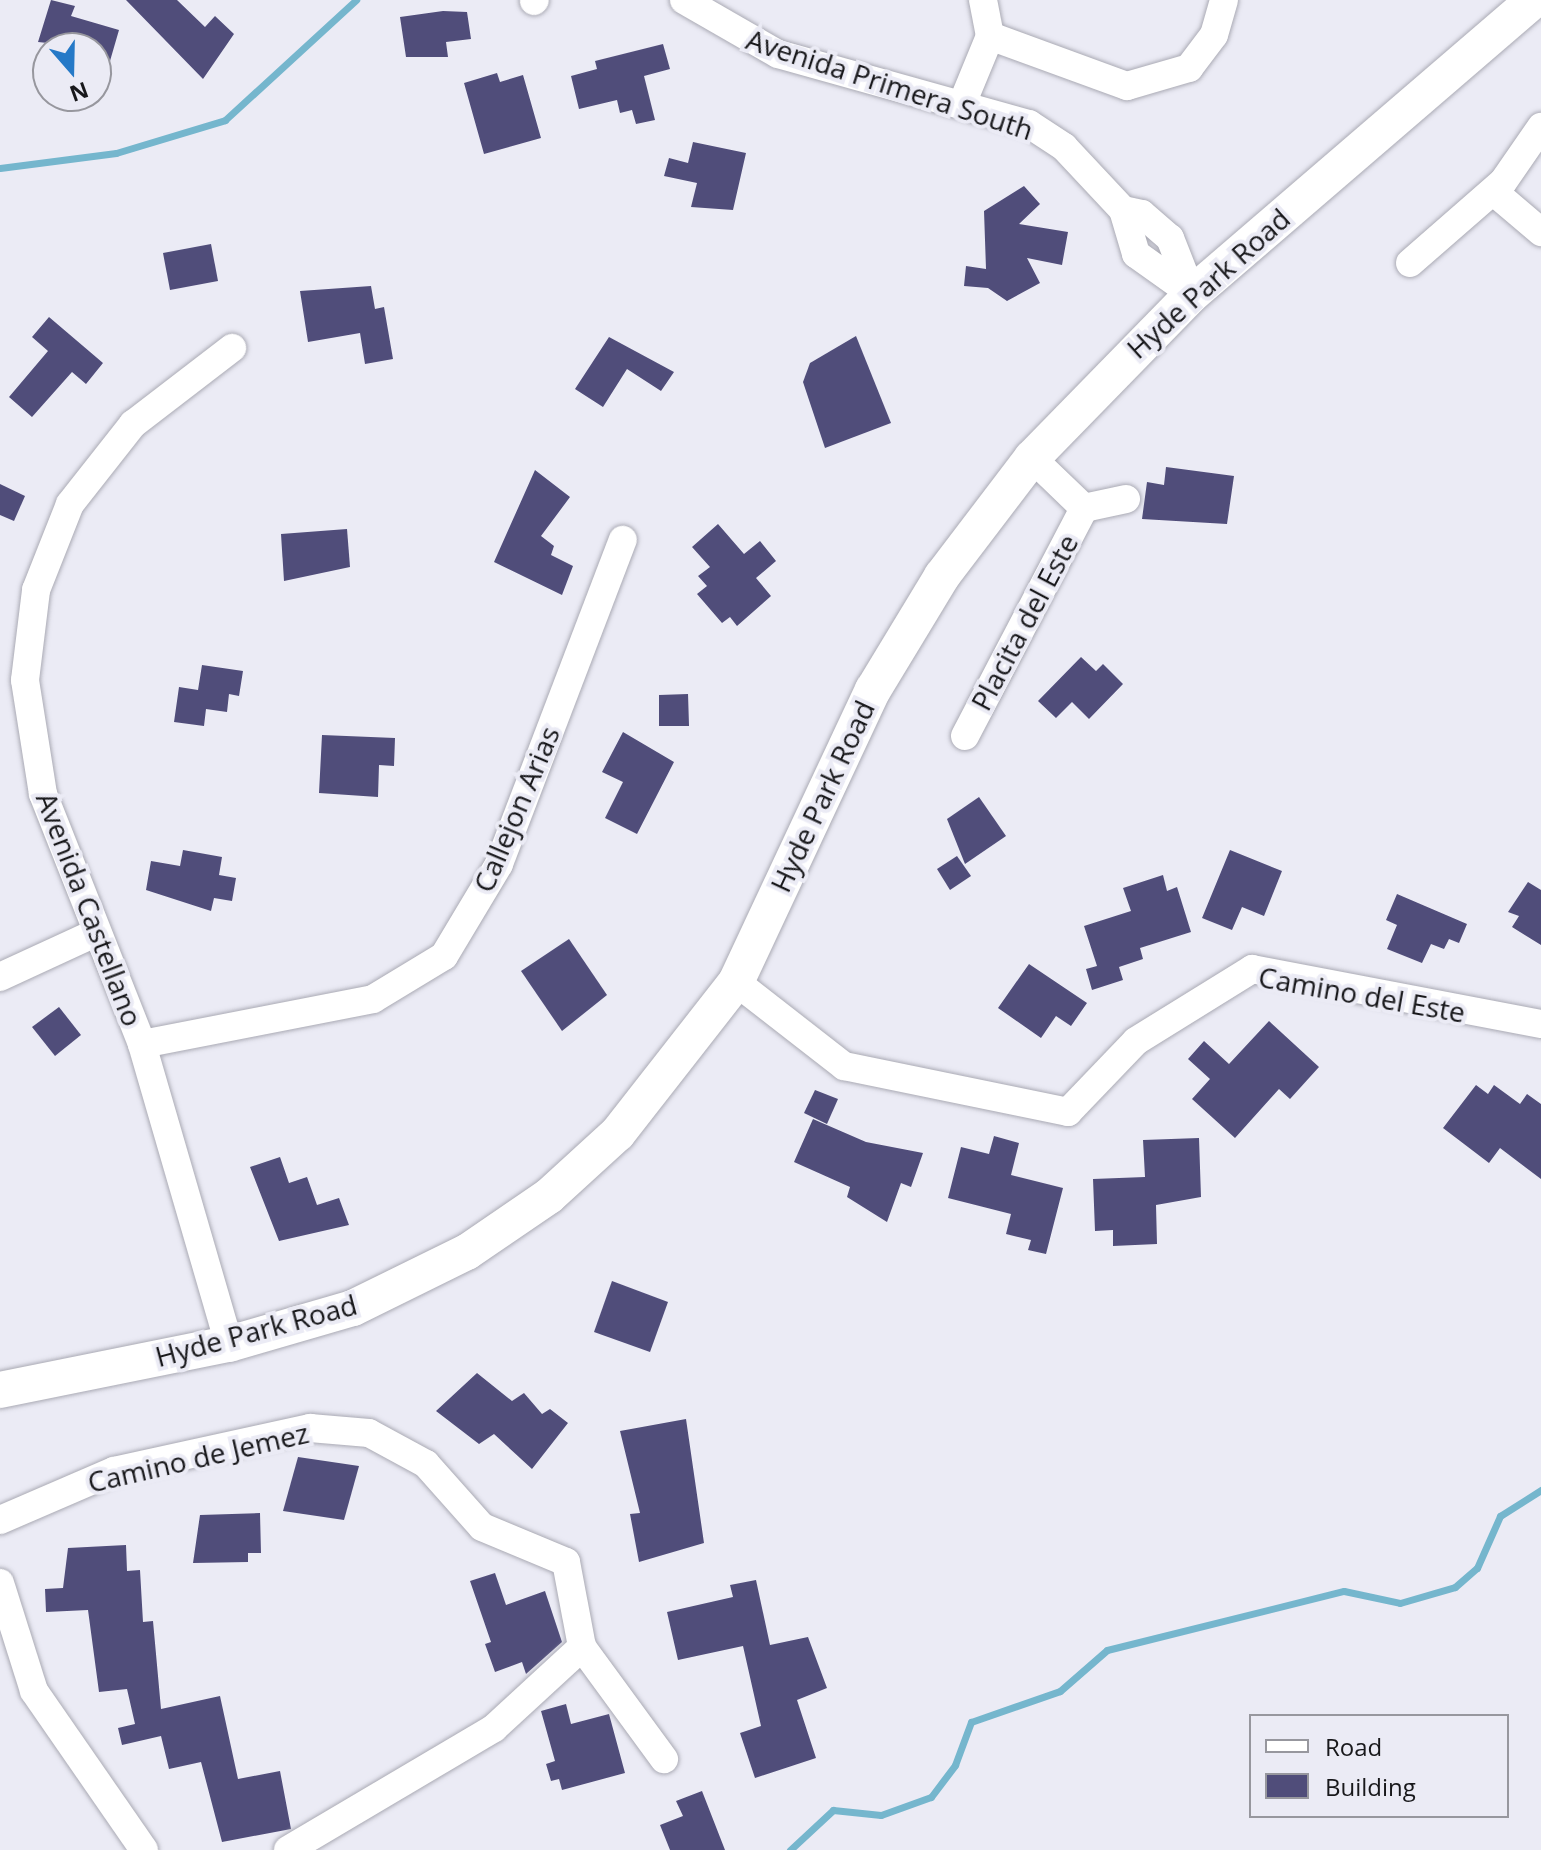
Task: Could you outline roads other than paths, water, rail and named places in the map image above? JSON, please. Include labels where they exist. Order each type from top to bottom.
[{"type":"main road","name":"Hyde Park Road","points":[[0,1390],[229,1344],[353,1308],[467,1252],[549,1196],[649,1097],[736,982],[873,690],[942,576],[1032,458],[1192,294],[1534,0]]},
{"type":"street","name":"Avenida Primera South","points":[[684,0],[778,54],[962,104],[1047,134],[1123,210],[1142,214],[1170,238],[1192,294]]},
{"type":"street","points":[[962,104],[990,36],[983,0]]},
{"type":"street","points":[[990,36],[1127,86],[1189,68],[1214,35],[1224,0]]},
{"type":"street","points":[[1410,263],[1494,192],[1541,127]]},
{"type":"street","points":[[1494,192],[1541,232]]},
{"type":"street","name":"Avenida Castellano","points":[[229,1344],[142,1044],[93,934],[43,794],[25,680],[36,590],[70,504],[133,424],[232,348]]},
{"type":"street","name":"Placita del Este","points":[[1032,458],[1084,508]]},
{"type":"street","name":"Placita del Este","points":[[1084,508],[1126,499]]},
{"type":"street","name":"Placita del Este","points":[[965,736],[1084,508]]},
{"type":"street","name":"Callejon Arias","points":[[142,1044],[373,999],[444,956],[499,864],[623,540]]},
{"type":"street","points":[[0,977],[93,934]]},
{"type":"street","name":"Camino del Este","points":[[736,982],[844,1066],[1068,1112],[1136,1041],[1252,969],[1541,1024]]},
{"type":"street","name":"Camino de Jemez","points":[[0,1520],[114,1471],[299,1430],[349,1428],[426,1464],[482,1527],[566,1562],[582,1647],[664,1759]]},
{"type":"street","points":[[0,1583],[34,1691],[144,1850]]},
{"type":"street","points":[[288,1850],[494,1728],[582,1647]]},
{"type":"waterway","points":[[0,168],[116,153],[225,120],[356,0]]},
{"type":"waterway","points":[[790,1850],[833,1810],[881,1815],[931,1797],[955,1765],[971,1722],[1060,1691],[1107,1650],[1344,1591],[1400,1603],[1455,1587],[1477,1568],[1500,1516],[1541,1490]]}]
